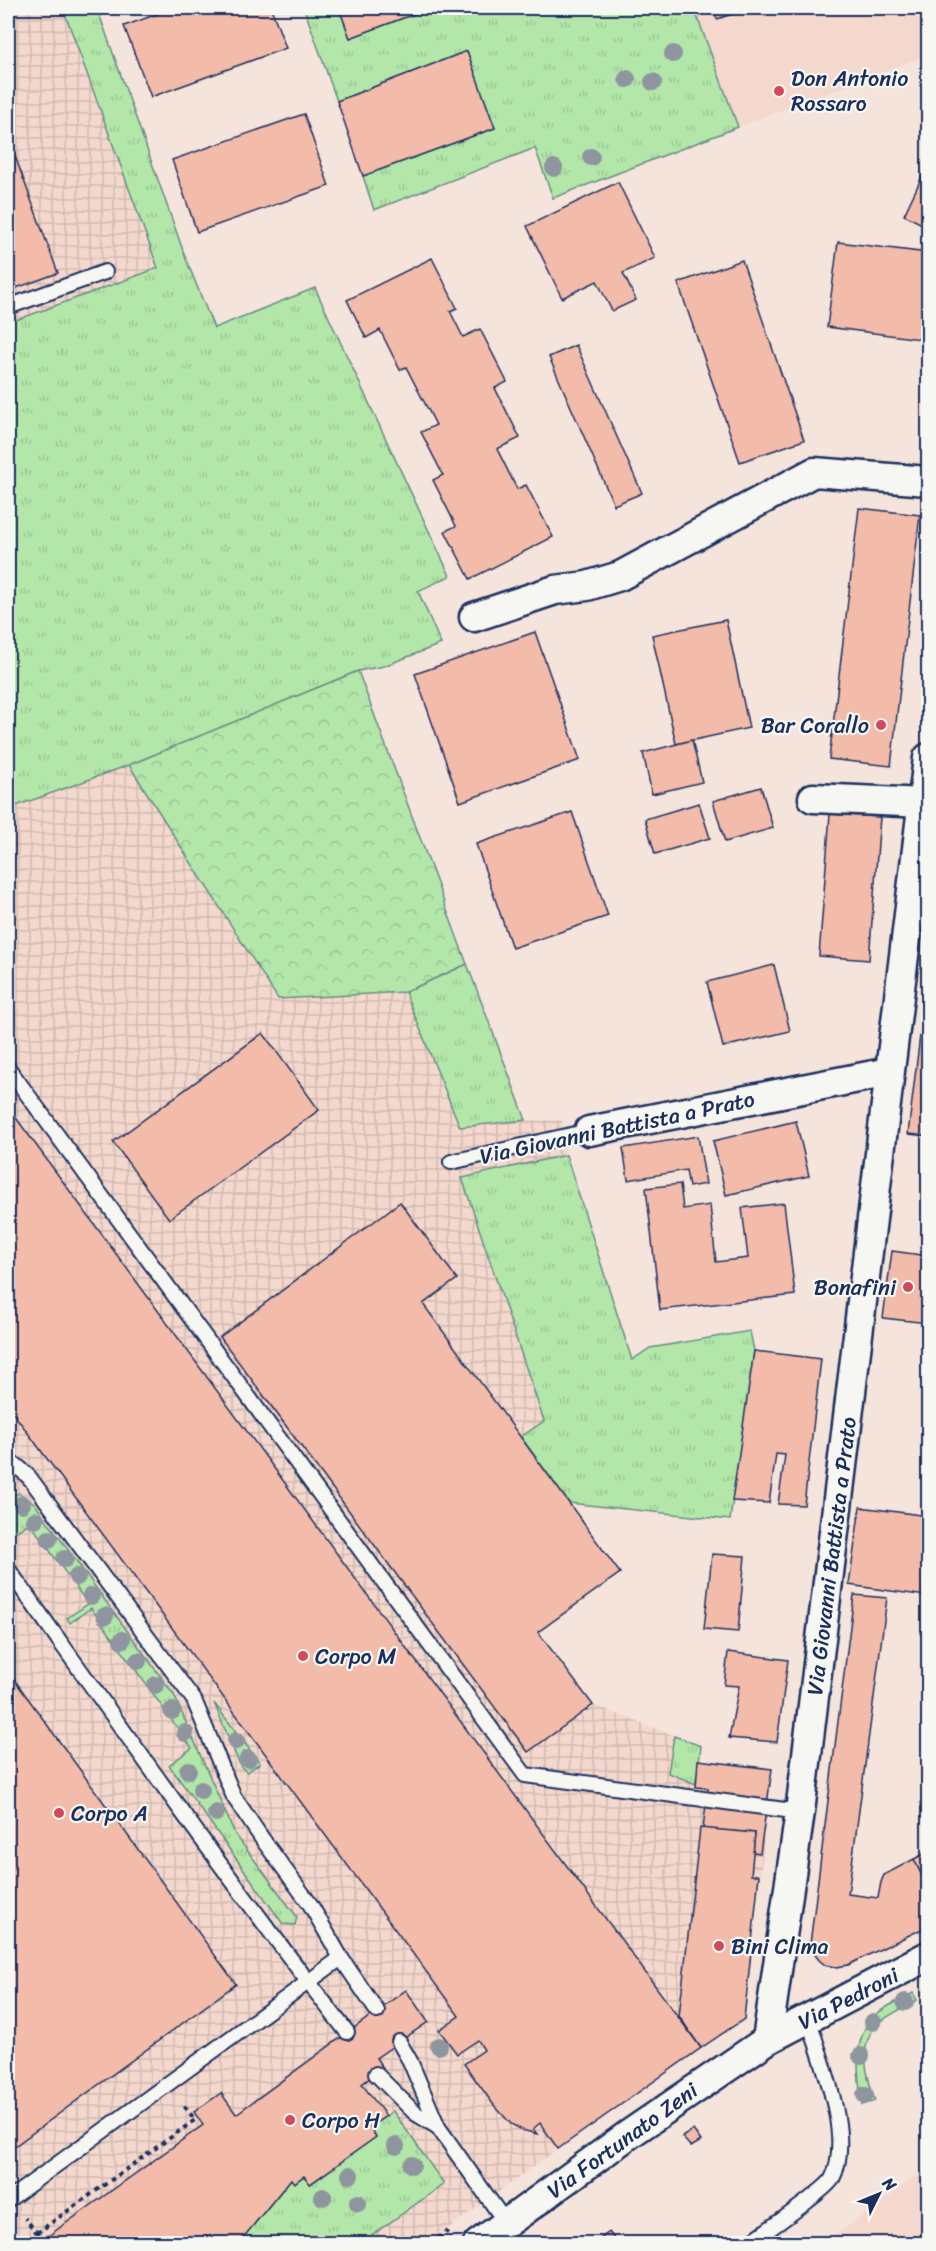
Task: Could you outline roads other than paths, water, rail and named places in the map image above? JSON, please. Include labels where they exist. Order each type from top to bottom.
[{"type":"street","points":[[474,617],[555,590],[586,586],[620,576],[814,472],[928,481]]},
{"type":"street","name":"Via Giovanni Battista a Prato","points":[[767,2040],[800,1812],[889,1072],[917,949],[928,758]]},
{"type":"street","points":[[813,798],[925,803]]},
{"type":"street","name":"Via Giovanni Battista a Prato","points":[[588,1131],[889,1072]]},
{"type":"street","name":"Via Pedroni","points":[[767,2040],[928,1956]]},
{"type":"street","name":"Via Fortunato Zeni","points":[[478,2244],[655,2116],[767,2040]]},
{"type":"lane","points":[[8,307],[105,272]]},
{"type":"lane","points":[[8,1068],[525,1775],[800,1812]]},
{"type":"lane","name":"Via Giovanni Battista a Prato","points":[[451,1162],[588,1131]]},
{"type":"lane","points":[[8,1465],[17,1466],[29,1477],[194,1700],[234,1797],[310,1904],[341,1958],[377,2011]]},
{"type":"lane","points":[[8,1569],[171,1797],[347,2032]]},
{"type":"lane","points":[[8,2200],[341,1958]]},
{"type":"lane","points":[[748,2244],[832,2180],[840,2154],[838,2116],[808,2018]]},
{"type":"lane","points":[[399,2042],[410,2061],[438,2127],[506,2223]]},
{"type":"lane","points":[[376,2074],[415,2113],[438,2127]]},
{"type":"place","name":"Don Antonio Rossaro","points":[[779,91]]},
{"type":"place","name":"Bar Corallo","points":[[881,725]]},
{"type":"place","name":"Bonafini","points":[[908,1287]]},
{"type":"place","name":"Corpo M","points":[[303,1656]]},
{"type":"place","name":"Corpo A","points":[[59,1813]]},
{"type":"place","name":"Bini Clima","points":[[719,1946]]},
{"type":"place","name":"Corpo H","points":[[290,2120]]}]
